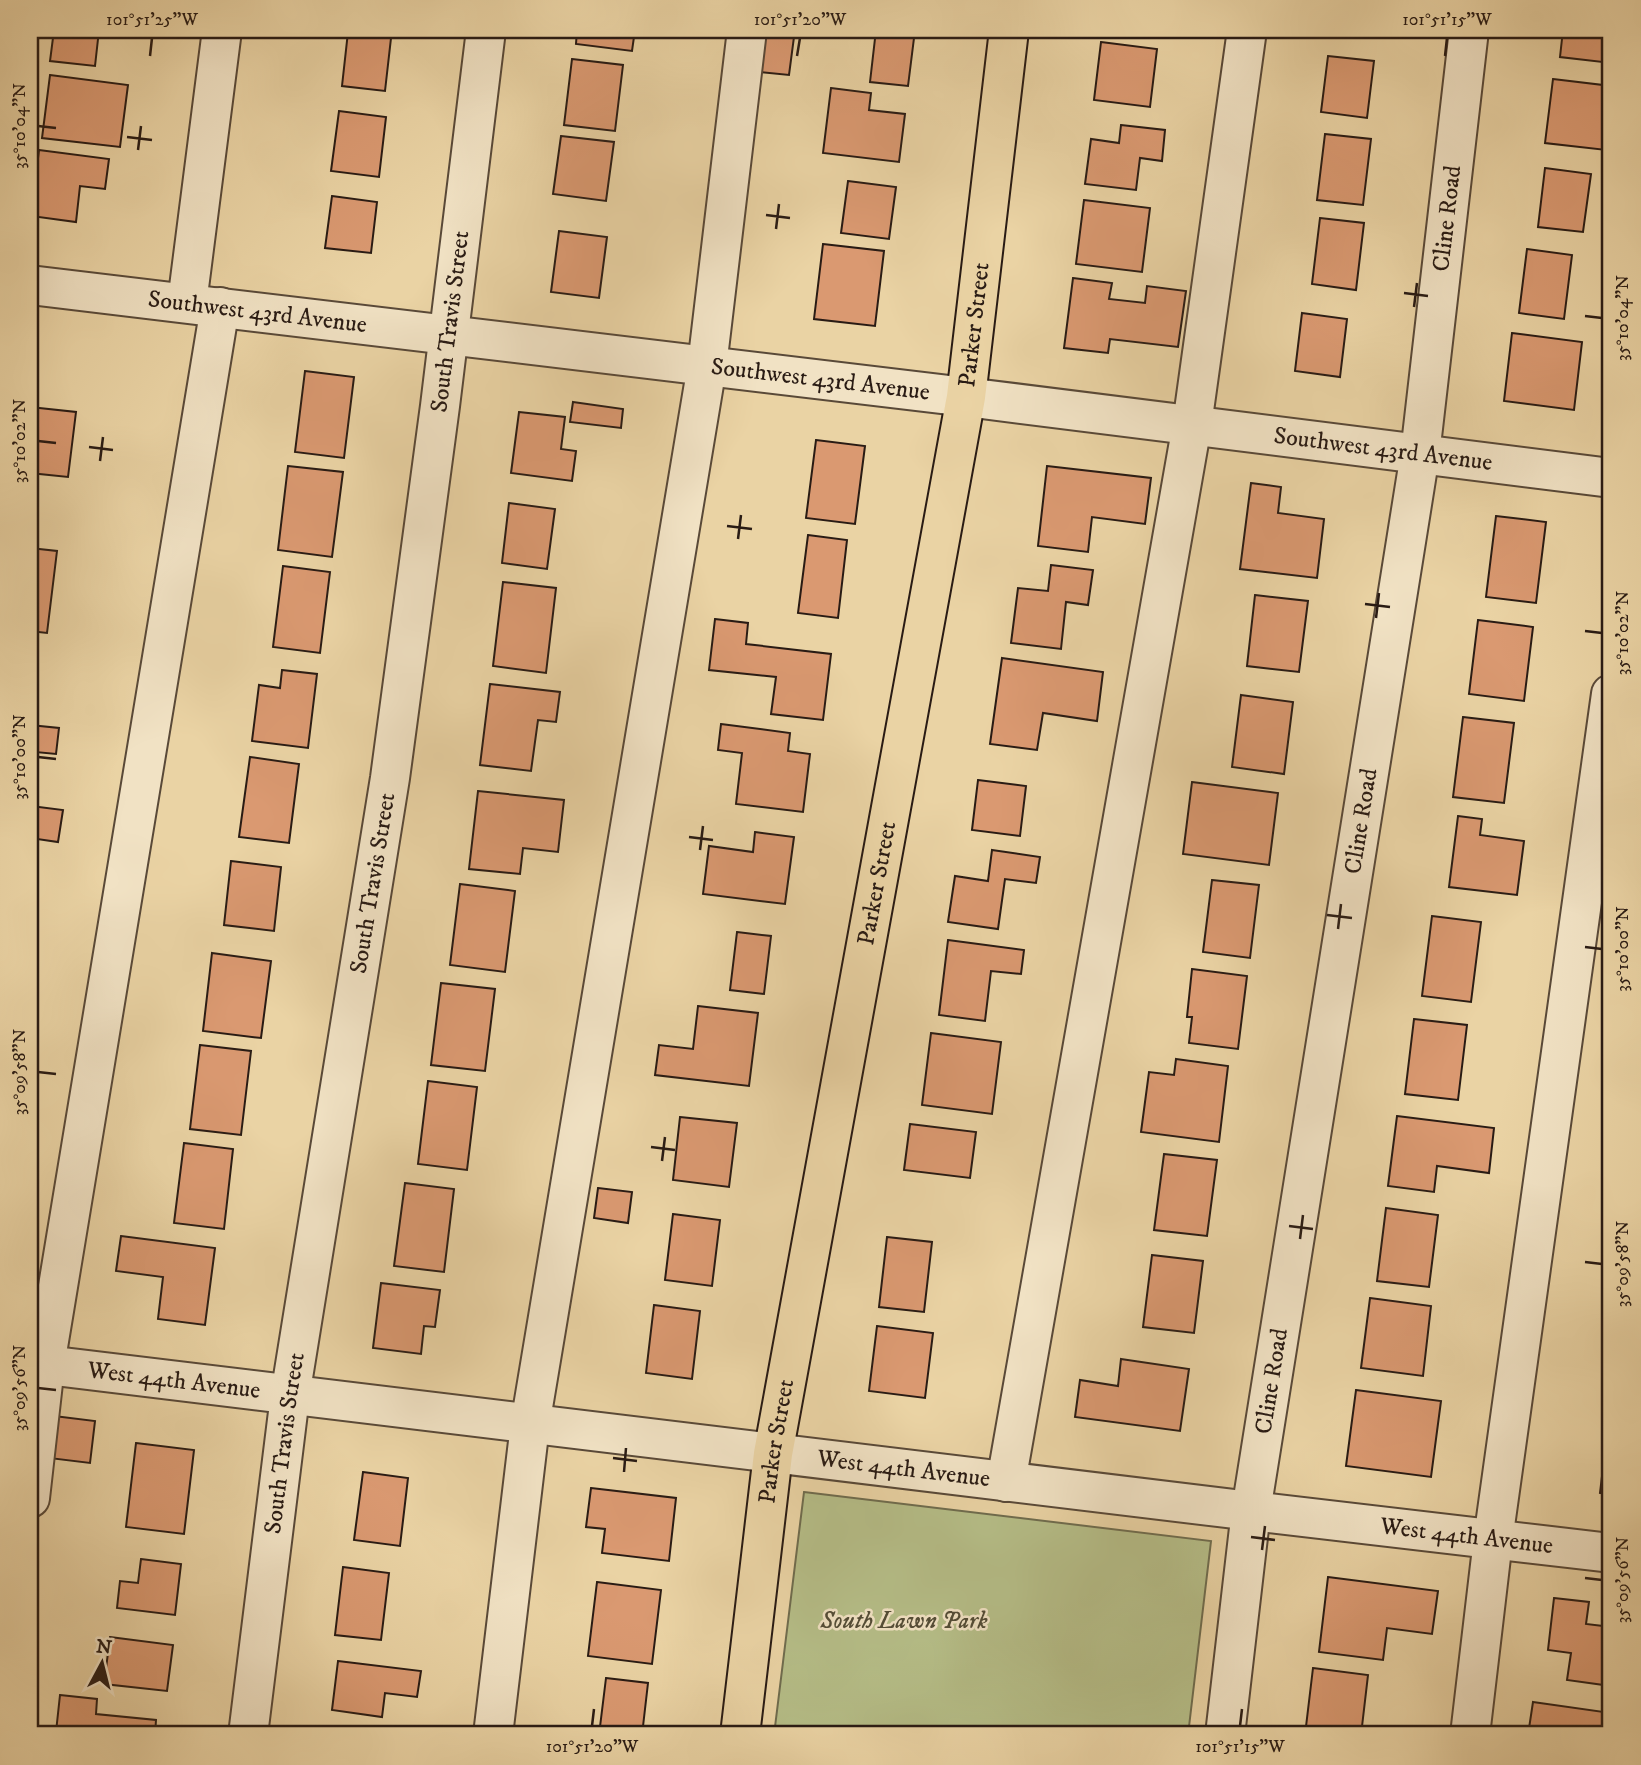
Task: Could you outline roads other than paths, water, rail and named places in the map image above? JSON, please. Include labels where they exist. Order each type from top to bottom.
[{"type":"main road","name":"Parker Street","points":[[740,1735],[773,1454],[966,397],[1009,30]]},
{"type":"street","points":[[30,1497],[38,1364],[203,305],[222,30]]},
{"type":"street","name":"South Travis Street","points":[[248,1735],[290,1396],[390,778],[449,335],[486,30]]},
{"type":"street","points":[[493,1735],[530,1425],[707,366],[747,30]]},
{"type":"street","points":[[1006,1482],[1192,425],[1247,30]]},
{"type":"street","name":"Cline Road","points":[[1225,1735],[1251,1511],[1420,454],[1469,30]]},
{"type":"street","name":"Southwest 43rd Avenue","points":[[30,285],[966,397],[1611,478]]},
{"type":"street","points":[[1470,1735],[1493,1540],[1611,694]]},
{"type":"street","name":"West 44th Avenue","points":[[38,1364],[1611,1553]]},
{"type":"park label","name":"South Lawn Park","points":[[904,1621]]}]
